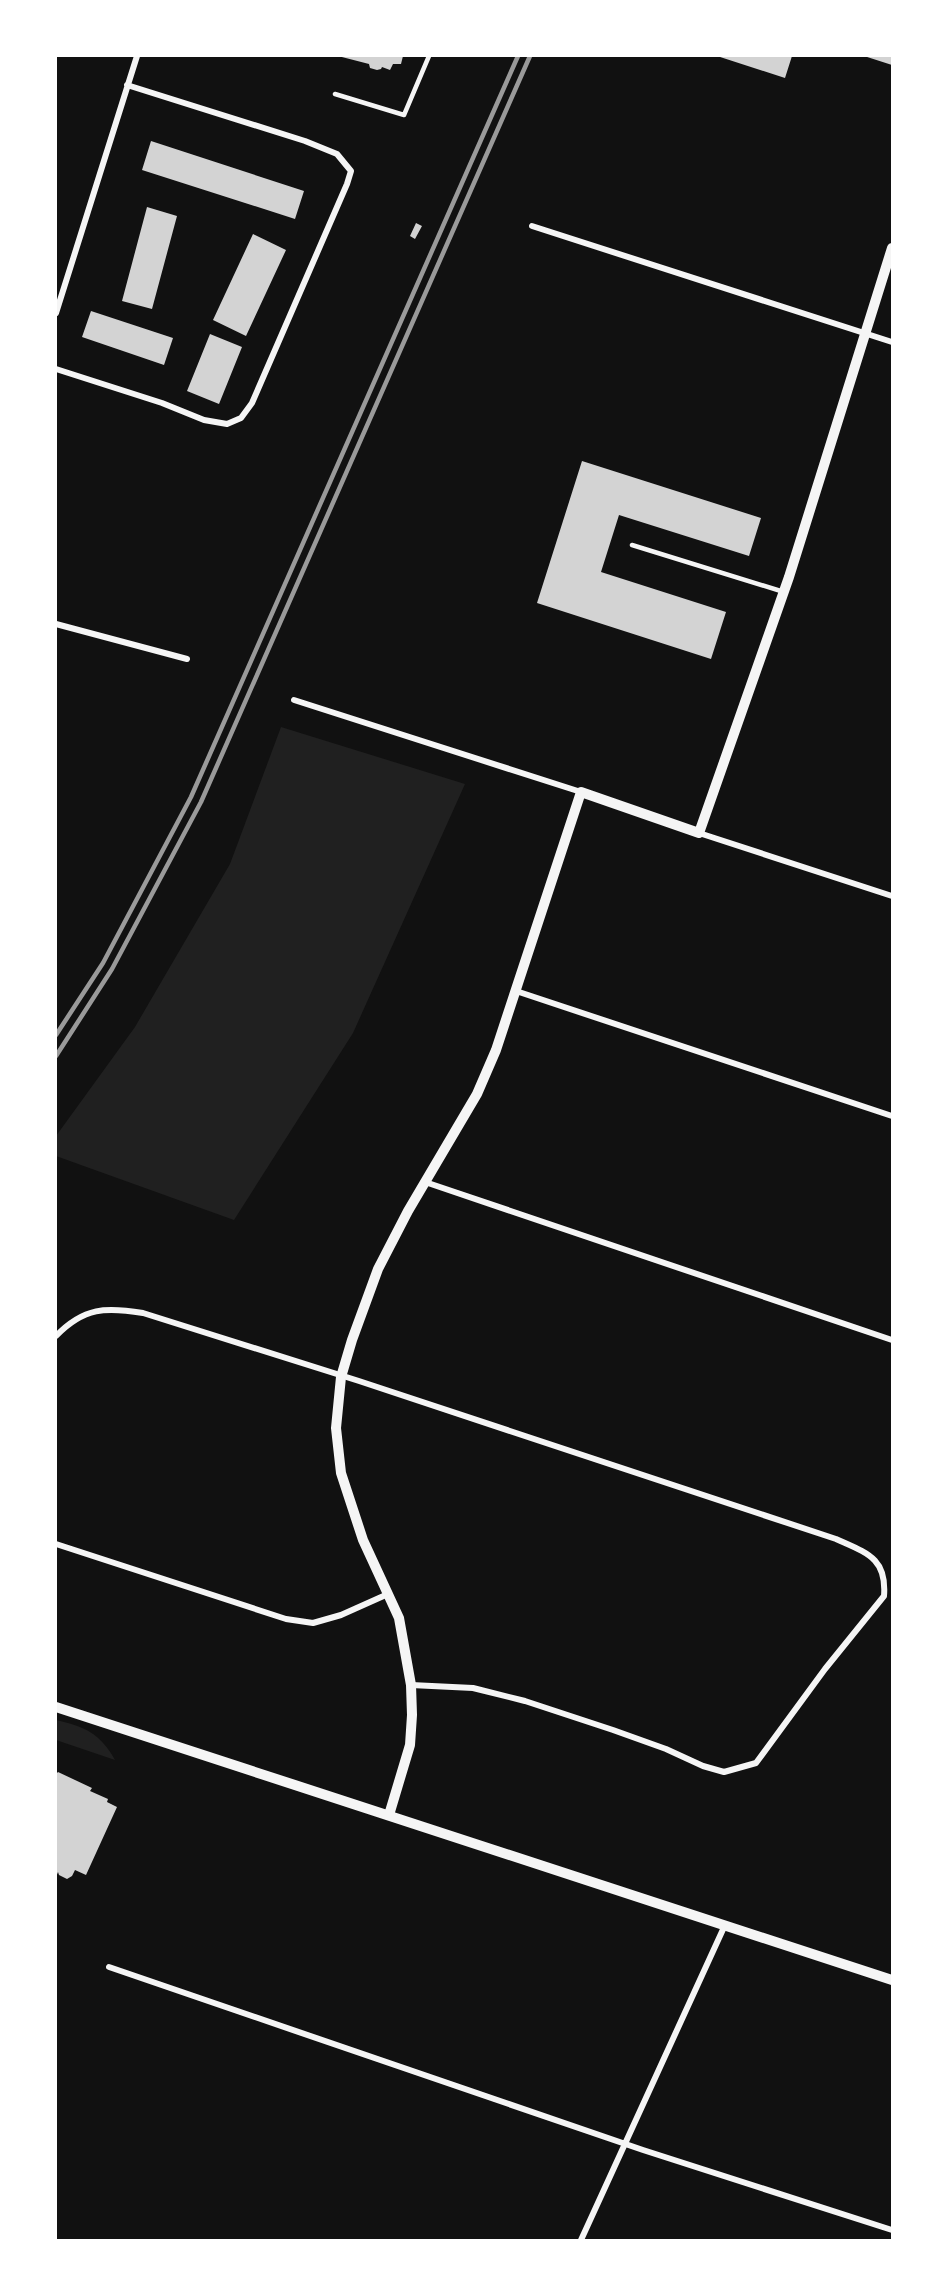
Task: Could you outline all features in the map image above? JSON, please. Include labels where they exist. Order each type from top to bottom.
[{"type":"street","points":[[56,313],[137,56]]},
{"type":"street","points":[[56,369],[162,403],[204,420],[227,424],[241,418],[252,404],[351,171],[337,154],[305,141],[127,85]]},
{"type":"street","points":[[532,226],[892,342]]},
{"type":"street","points":[[699,833],[784,592],[892,248]]},
{"type":"street","points":[[56,624],[187,659]]},
{"type":"street","points":[[294,700],[581,792],[892,896]]},
{"type":"street","points":[[389,1815],[410,1745],[411,1685],[399,1618],[363,1540],[341,1473],[336,1428],[341,1377],[378,1269],[403,1219],[477,1094],[496,1050],[581,792]]},
{"type":"street","points":[[516,991],[892,1116]]},
{"type":"street","points":[[425,1182],[892,1340]]},
{"type":"street","points":[[56,1336],[86,1313],[115,1308],[143,1313],[359,1381],[836,1539],[860,1550],[881,1565],[885,1581],[884,1596],[825,1669],[756,1763],[739,1769],[724,1772],[703,1766],[624,1734],[525,1701],[473,1688],[411,1685]]},
{"type":"street","points":[[56,1544],[286,1619],[313,1623],[388,1594]]},
{"type":"street","points":[[56,1707],[892,1980]]},
{"type":"street","points":[[580,2241],[725,1925]]},
{"type":"street","points":[[109,1967],[625,2143],[892,2230]]},
{"type":"lane","points":[[335,94],[404,115],[429,56]]},
{"type":"lane","points":[[632,545],[784,592]]},
{"type":"shaded area","points":[[281,727],[465,784],[353,1033],[234,1220],[56,1156],[56,1136],[135,1027],[230,864]]},
{"type":"shaded area","points":[[56,1720],[91,1732],[110,1751],[115,1760],[56,1740]]},
{"type":"building","points":[[338,56],[403,56],[401,64],[393,64],[390,70],[382,67],[377,70],[370,68],[369,64]]},
{"type":"building","points":[[717,56],[792,56],[785,78]]},
{"type":"building","points":[[864,56],[892,56],[892,65]]},
{"type":"building","points":[[151,141],[304,191],[295,219],[142,170]]},
{"type":"building","points":[[147,207],[177,216],[152,309],[122,301]]},
{"type":"building","points":[[416,223],[422,226],[415,239],[410,236]]},
{"type":"building","points":[[253,234],[286,250],[246,336],[213,320]]},
{"type":"building","points":[[91,311],[173,338],[164,365],[82,337]]},
{"type":"building","points":[[210,334],[242,347],[219,404],[187,391]]},
{"type":"building","points":[[582,461],[761,518],[749,556],[619,515],[601,572],[726,612],[711,659],[537,603]]},
{"type":"building","points":[[58,1772],[92,1788],[90,1791],[108,1799],[107,1802],[117,1807],[86,1875],[75,1870],[67,1879],[58,1872],[56,1877],[56,1774]]},
{"type":"railway","points":[[56,1035],[103,963],[191,797],[518,56]]},
{"type":"railway","points":[[56,1056],[112,969],[201,802],[530,56]]}]
